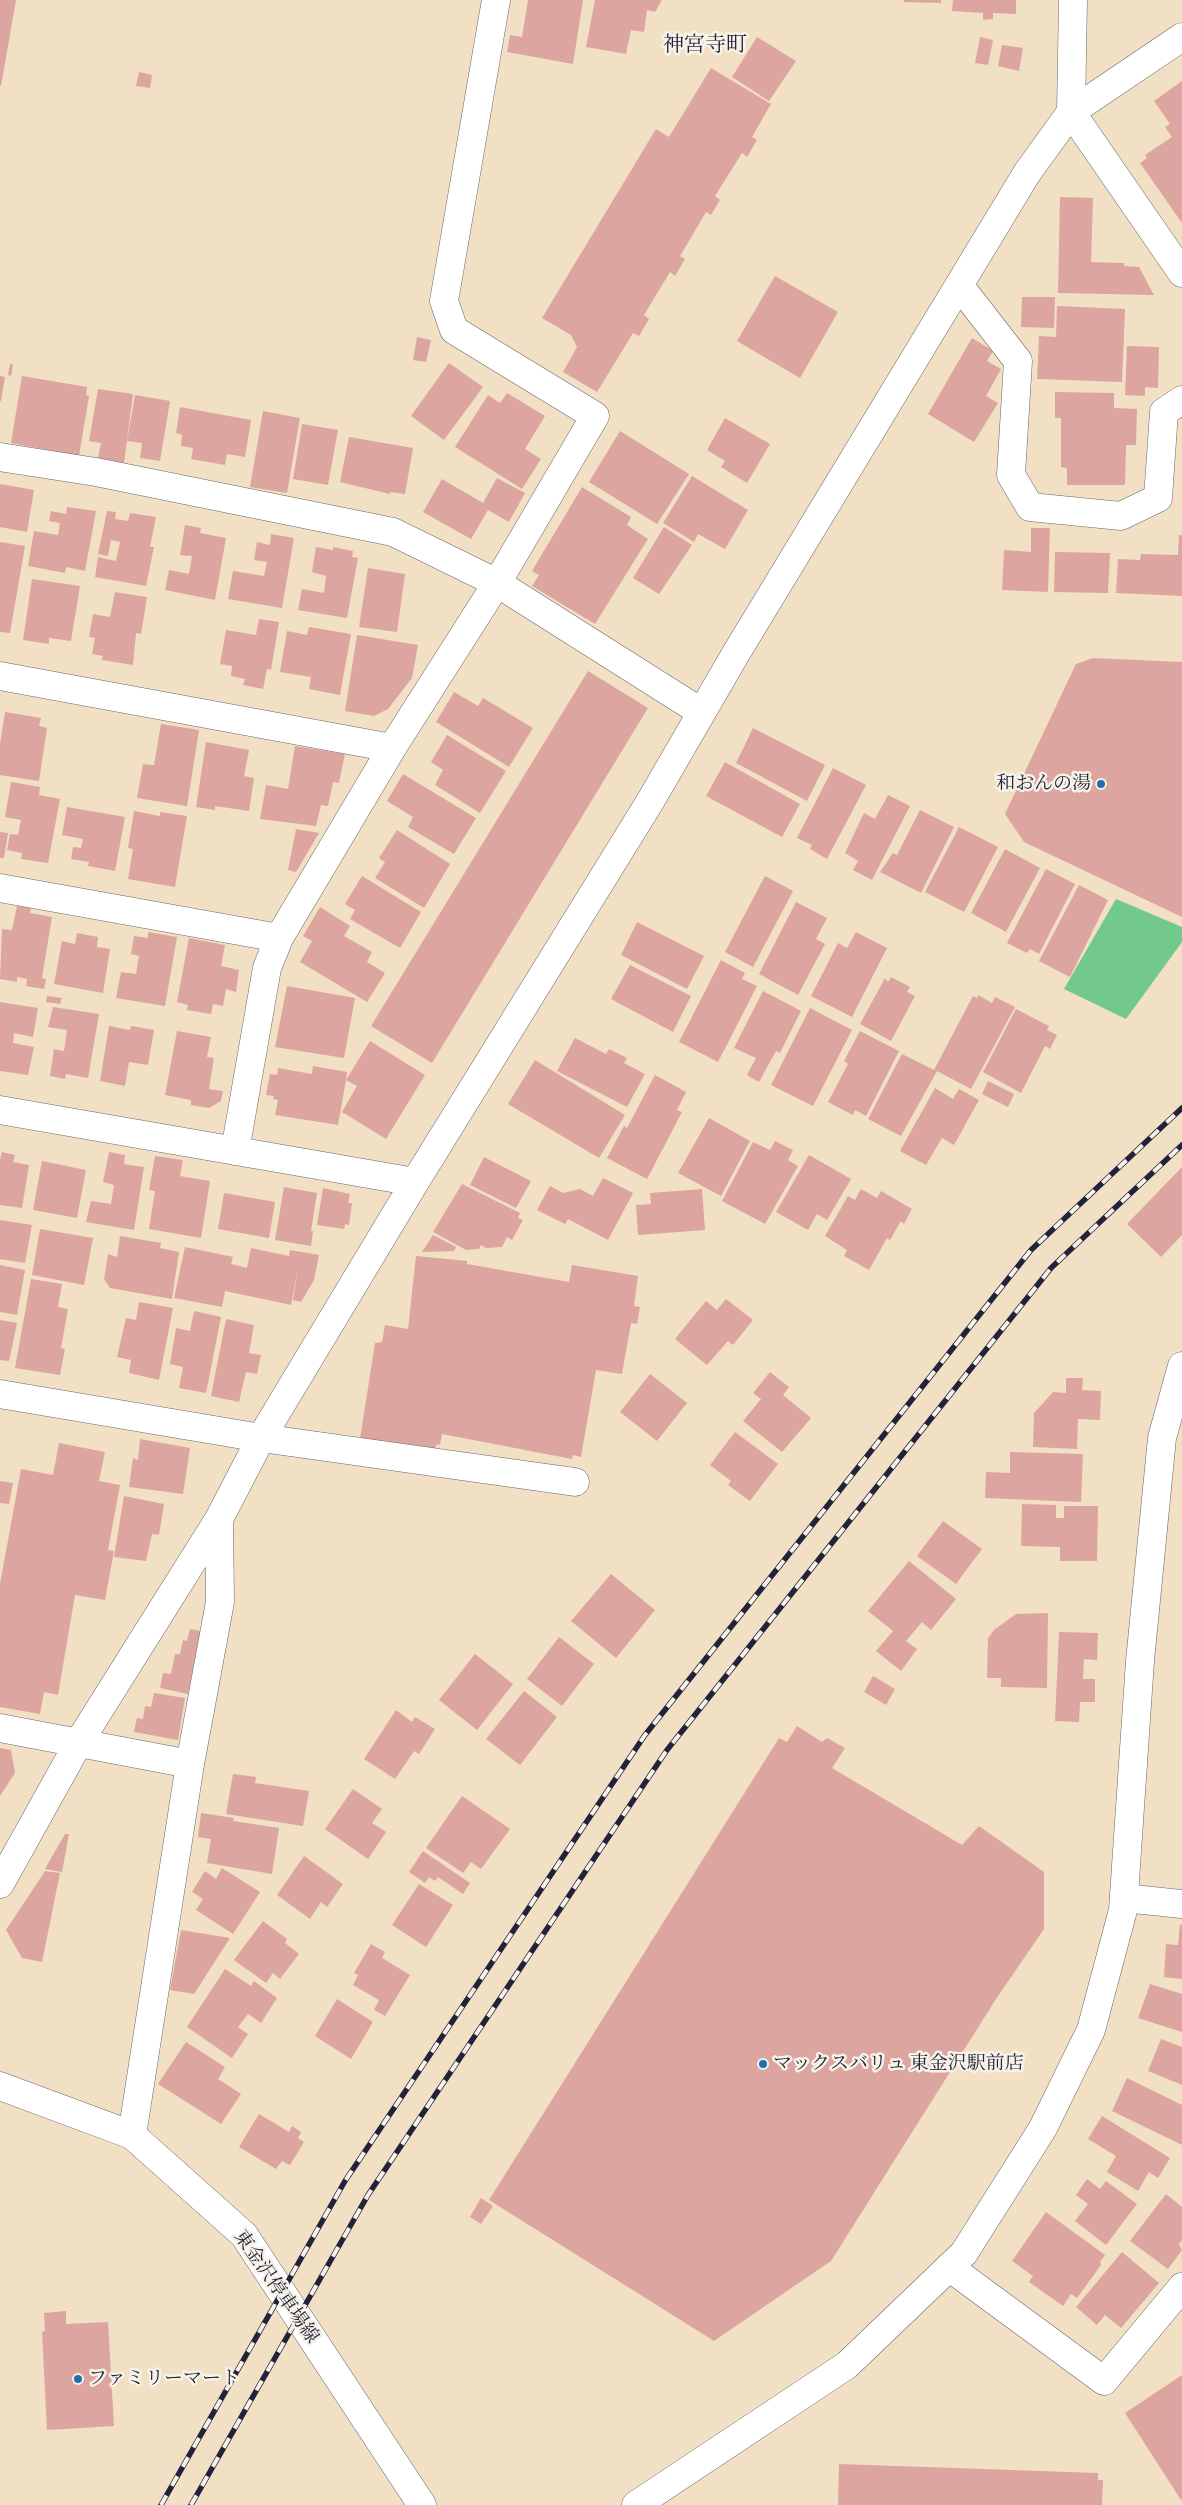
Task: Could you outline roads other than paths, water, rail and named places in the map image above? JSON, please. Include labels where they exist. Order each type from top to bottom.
[{"type":"street","points":[[235,1151],[267,968],[279,938],[392,748],[497,583],[594,416],[454,330],[444,301],[496,0]]},
{"type":"street","points":[[1073,0],[1071,112],[1182,273]]},
{"type":"street","points":[[0,1884],[79,1742],[219,1518],[261,1438],[416,1182],[652,800],[701,712],[1026,173],[1071,112],[1182,38]]},
{"type":"street","points":[[959,285],[1018,361],[1011,475],[1030,507],[1121,516],[1158,498],[1164,412],[1182,400]]},
{"type":"street","points":[[0,457],[96,472],[394,532],[497,583],[701,712]]},
{"type":"street","points":[[0,676],[392,748]]},
{"type":"street","points":[[0,888],[279,938]]},
{"type":"street","points":[[0,1110],[416,1182]]},
{"type":"street","points":[[636,2505],[847,2365],[964,2253],[1043,2128],[1091,2030],[1123,1910],[1140,1661],[1162,1438],[1182,1366]]},
{"type":"street","points":[[0,1394],[261,1438],[575,1482]]},
{"type":"street","points":[[132,2135],[190,1764],[220,1602],[219,1518]]},
{"type":"street","points":[[0,1728],[190,1764]]},
{"type":"street","points":[[1124,1898],[1182,1904]]},
{"type":"street","name":"東金沢停車場線","points":[[0,2086],[132,2135],[244,2235],[422,2505]]},
{"type":"street","points":[[949,2267],[1104,2382],[1182,2286]]},
{"type":"railway","points":[[161,2505],[345,2181],[645,1735],[1031,1250],[1182,1108]]},
{"type":"railway","points":[[191,2505],[368,2195],[667,1750],[1051,1268],[1182,1145]]},
{"type":"place","name":"和おんの湯","points":[[1101,784]]},
{"type":"place","name":"マックスバリュ 東金沢駅前店","points":[[763,2064]]},
{"type":"place","name":"ファミリーマート","points":[[78,2379]]},
{"type":"district","name":"神宮寺町","points":[[705,45]]}]
